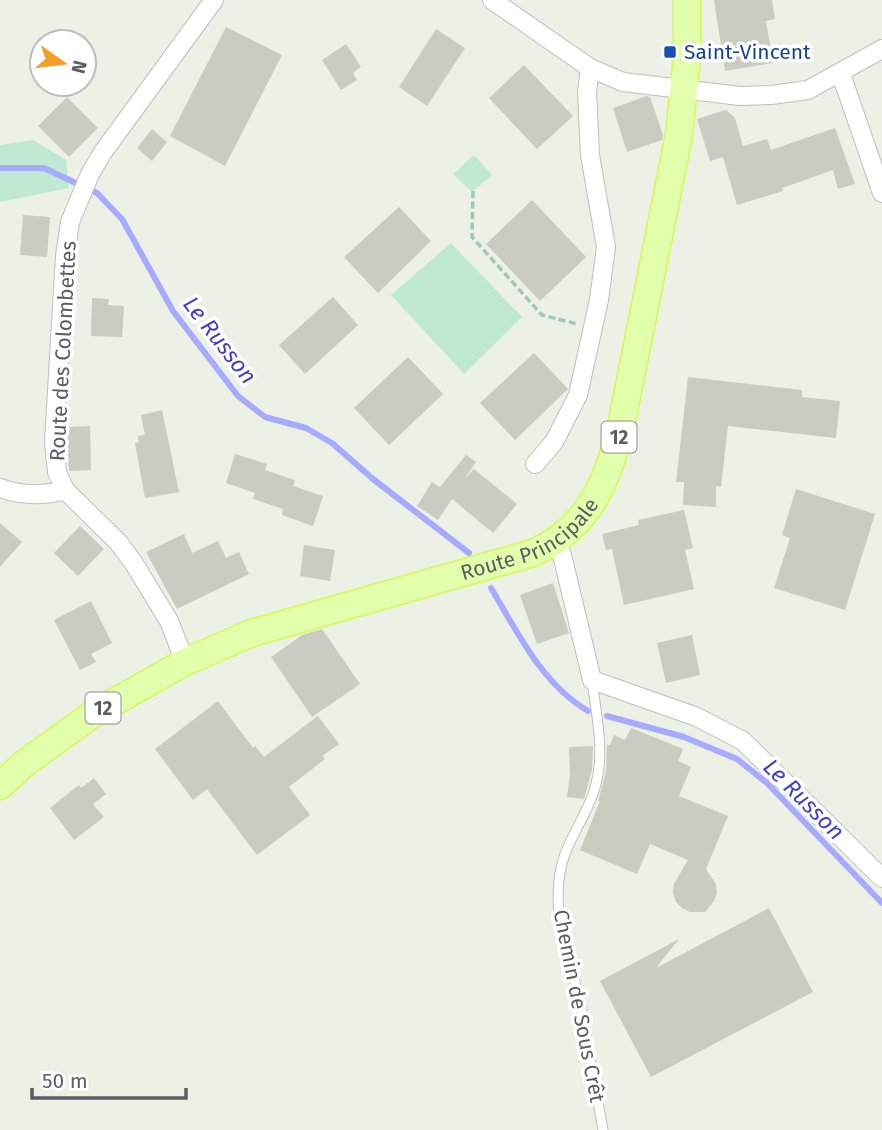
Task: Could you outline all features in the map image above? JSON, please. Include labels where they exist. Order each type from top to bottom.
[{"type":"main road","name":"Route Principale","points":[[0,786],[25,763],[93,714],[185,662],[252,633],[533,553],[556,542],[589,508],[610,468],[621,432],[679,135],[685,89],[687,0]]},
{"type":"street","name":"Route des Colombettes","points":[[185,662],[169,621],[133,562],[118,542],[65,490],[57,472],[54,442],[65,257],[70,222],[90,174],[119,128],[214,0]]},
{"type":"street","points":[[492,0],[590,68],[622,82],[740,96],[771,95],[808,90],[882,49]]},
{"type":"street","points":[[535,464],[554,442],[579,395],[606,247],[590,155],[587,92],[590,68]]},
{"type":"street","points":[[841,74],[882,192]]},
{"type":"street","points":[[0,488],[32,495],[65,490]]},
{"type":"street","points":[[556,542],[562,555],[592,680],[697,717],[743,741],[882,878]]},
{"type":"lane","name":"Chemin de Sous Crêt","points":[[592,680],[601,747],[600,764],[593,797],[565,854],[558,897],[603,1130]]},
{"type":"path","points":[[473,191],[472,237],[542,315],[593,328]]},
{"type":"path","points":[[503,271],[507,267]]},
{"type":"green space","points":[[33,140],[66,160],[69,188],[0,202],[0,145]]},
{"type":"green space","points":[[474,155],[492,175],[472,192],[453,174]]},
{"type":"green space","points":[[451,243],[522,317],[464,374],[391,295]]},
{"type":"building","points":[[714,0],[772,0],[775,19],[766,21],[773,63],[725,71]]},
{"type":"building","points":[[226,27],[282,55],[225,166],[170,136]]},
{"type":"building","points":[[436,29],[465,48],[427,106],[399,87]]},
{"type":"building","points":[[346,44],[361,67],[353,73],[357,80],[341,90],[322,60]]},
{"type":"building","points":[[524,65],[573,116],[537,149],[489,98]]},
{"type":"building","points":[[650,97],[663,135],[662,140],[627,152],[613,108]]},
{"type":"building","points":[[68,98],[98,128],[69,157],[38,126]]},
{"type":"building","points":[[726,110],[735,118],[743,146],[767,139],[771,150],[835,128],[855,184],[838,189],[833,170],[782,188],[783,191],[737,205],[723,157],[710,161],[697,119]]},
{"type":"building","points":[[152,129],[167,142],[152,161],[137,148]]},
{"type":"building","points":[[532,200],[586,257],[540,301],[486,244]]},
{"type":"building","points":[[399,207],[431,241],[378,293],[344,257]]},
{"type":"building","points":[[23,215],[50,217],[47,257],[20,255]]},
{"type":"building","points":[[333,297],[358,325],[305,374],[279,345]]},
{"type":"building","points":[[92,298],[109,299],[108,305],[124,306],[122,337],[91,336]]},
{"type":"building","points":[[534,353],[568,389],[515,440],[480,403]]},
{"type":"building","points":[[408,357],[443,394],[389,445],[354,408]]},
{"type":"building","points":[[688,377],[802,390],[802,397],[840,401],[836,438],[728,426],[721,487],[716,486],[716,507],[683,505],[684,482],[676,482]]},
{"type":"building","points":[[162,410],[179,492],[145,498],[135,443],[139,442],[138,436],[145,435],[141,415]]},
{"type":"building","points":[[90,426],[91,470],[69,471],[67,427]]},
{"type":"building","points":[[235,454],[267,464],[265,470],[295,480],[293,486],[323,496],[313,526],[282,515],[283,509],[253,499],[255,493],[226,483]]},
{"type":"building","points":[[466,455],[476,462],[465,478],[474,469],[517,504],[493,533],[452,499],[438,520],[417,506],[432,482],[440,487]]},
{"type":"building","points":[[796,489],[875,514],[845,610],[774,588],[790,538],[782,535]]},
{"type":"building","points":[[684,510],[693,548],[685,550],[694,589],[624,605],[612,549],[606,550],[602,534],[639,525],[638,520]]},
{"type":"building","points":[[0,523],[22,542],[0,567]]},
{"type":"building","points":[[80,526],[104,549],[78,576],[54,553]]},
{"type":"building","points":[[184,534],[192,553],[218,541],[226,558],[239,552],[249,574],[177,609],[146,552]]},
{"type":"building","points":[[304,545],[335,550],[330,581],[300,576]]},
{"type":"building","points":[[553,583],[569,633],[537,644],[520,595]]},
{"type":"building","points":[[91,601],[112,643],[91,654],[96,662],[80,670],[54,620]]},
{"type":"building","points":[[322,629],[360,684],[312,717],[271,657],[302,635]]},
{"type":"building","points":[[692,635],[700,675],[666,683],[657,643]]},
{"type":"building","points":[[218,701],[253,748],[255,746],[264,757],[318,716],[339,744],[322,756],[325,759],[289,787],[310,815],[257,855],[207,789],[193,800],[155,749]]},
{"type":"building","points":[[631,728],[683,749],[678,761],[691,767],[679,796],[728,816],[706,869],[716,884],[717,893],[705,912],[690,912],[682,908],[673,893],[674,884],[688,860],[650,844],[637,874],[580,850],[600,801],[606,772],[607,745],[610,745],[614,735],[625,740]]},
{"type":"building","points":[[593,746],[592,770],[584,799],[567,797],[570,775],[569,747]]},
{"type":"building","points":[[94,778],[106,794],[93,804],[104,817],[74,840],[50,808],[79,785],[81,788]]},
{"type":"building","points":[[769,908],[813,992],[651,1077],[600,981],[679,939],[656,968]]},
{"type":"waterway","name":"Le Russon","points":[[0,168],[44,168],[97,193],[122,219],[173,311],[238,396],[265,417],[306,428],[332,443],[373,479],[469,553]]},
{"type":"waterway","name":"Le Russon","points":[[491,588],[521,640],[544,672],[557,687],[588,711]]},
{"type":"waterway","name":"Le Russon","points":[[607,716],[684,737],[737,759],[767,783],[882,903]]},
{"type":"place","name":"Saint-Vincent","points":[[670,52]]}]
